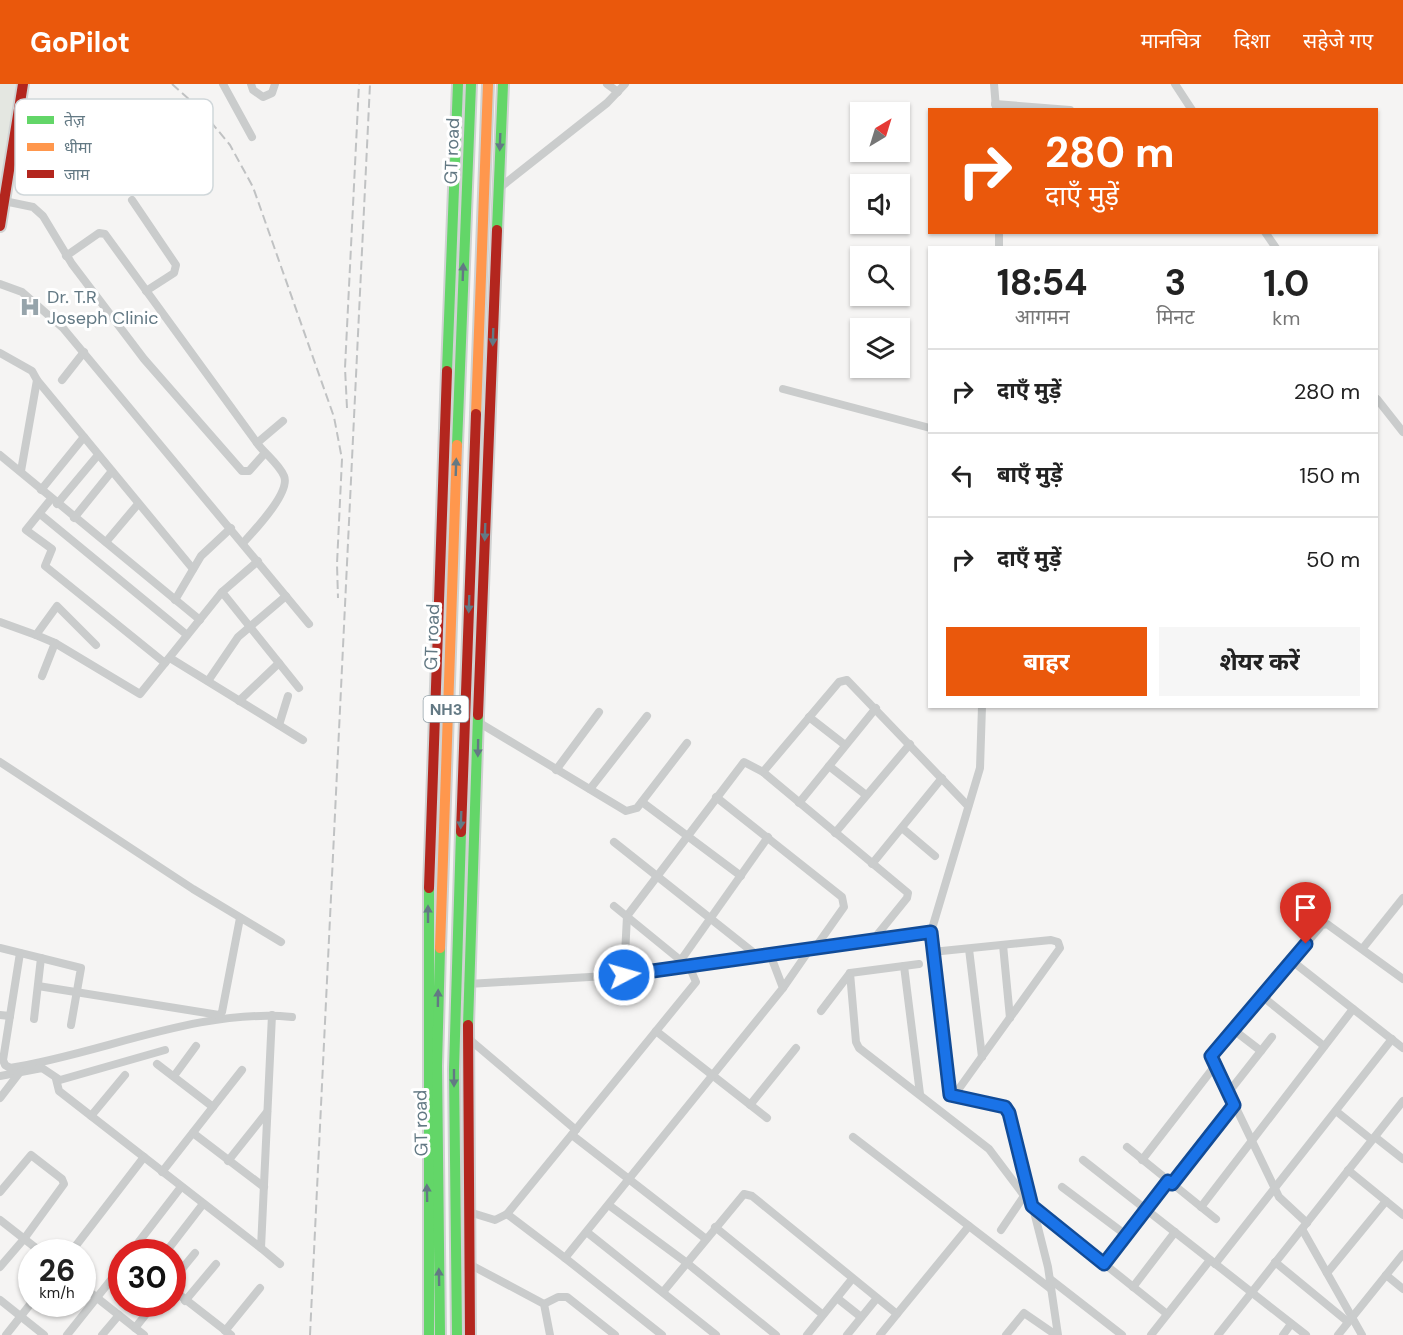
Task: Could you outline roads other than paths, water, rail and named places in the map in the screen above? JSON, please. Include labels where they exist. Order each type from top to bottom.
[{"type":"main road","points":[[21,99],[23,84]]},
{"type":"main road","points":[[429,1335],[429,850],[458,84]]},
{"type":"main road","name":"GT road","points":[[440,1335],[437,1066],[445,742],[471,84]]},
{"type":"main road","name":"GT road","points":[[457,1335],[454,1070],[463,746],[488,84]]},
{"type":"main road","points":[[470,1335],[468,984],[503,84]]},
{"type":"main road","points":[[0,226],[15,133]]},
{"type":"street","points":[[223,84],[252,137]]},
{"type":"street","points":[[251,84],[253,90],[263,97],[272,93],[275,84]]},
{"type":"street","points":[[607,84],[618,92]]},
{"type":"street","points":[[498,189],[625,84]]},
{"type":"street","points":[[994,84],[995,107],[1020,108]]},
{"type":"street","points":[[1176,84],[1191,108]]},
{"type":"street","points":[[132,200],[176,265],[174,273],[146,291]]},
{"type":"street","points":[[4,201],[29,206],[38,211],[66,256],[164,384],[242,471],[249,471],[265,453]]},
{"type":"street","points":[[66,256],[103,233],[257,443],[281,470],[286,483],[270,511],[243,543]]},
{"type":"street","points":[[0,284],[22,292],[37,303],[84,352],[309,624]]},
{"type":"street","points":[[63,380],[84,352]]},
{"type":"street","points":[[0,353],[32,371],[193,569]]},
{"type":"street","points":[[21,471],[37,380]]},
{"type":"street","points":[[783,389],[928,427]]},
{"type":"street","points":[[1378,400],[1403,432]]},
{"type":"street","points":[[257,443],[283,421]]},
{"type":"street","points":[[41,490],[84,437]]},
{"type":"street","points":[[0,455],[200,620]]},
{"type":"street","points":[[98,455],[26,530],[52,549],[45,566],[168,660],[208,681],[303,740]]},
{"type":"street","points":[[74,518],[112,471]]},
{"type":"street","points":[[106,542],[138,504]]},
{"type":"street","points":[[40,514],[187,635]]},
{"type":"street","points":[[176,600],[201,556],[231,528]]},
{"type":"street","points":[[0,622],[55,643],[138,694],[142,693],[222,592],[258,561]]},
{"type":"street","points":[[222,592],[299,688]]},
{"type":"street","points":[[208,681],[232,643],[286,596]]},
{"type":"street","points":[[36,635],[57,606],[96,645]]},
{"type":"street","points":[[42,676],[55,643]]},
{"type":"street","points":[[239,701],[279,663]]},
{"type":"street","points":[[763,772],[843,680],[851,682],[968,806]]},
{"type":"street","points":[[279,725],[288,696]]},
{"type":"street","points":[[799,803],[876,708]]},
{"type":"street","points":[[982,708],[980,768],[931,932],[932,952],[950,1093],[953,1097],[1001,1105],[1007,1109],[1050,1279],[1057,1335]]},
{"type":"street","points":[[556,770],[598,712]]},
{"type":"street","points":[[590,789],[647,716]]},
{"type":"street","points":[[809,717],[845,746]]},
{"type":"street","points":[[478,722],[626,811],[633,811],[642,802],[687,743]]},
{"type":"street","points":[[835,833],[910,744]]},
{"type":"street","points":[[0,762],[240,918],[281,942]]},
{"type":"street","points":[[624,975],[627,916],[655,875],[744,762],[763,772],[908,895],[873,940]]},
{"type":"street","points":[[829,766],[866,795]]},
{"type":"street","points":[[872,864],[942,778]]},
{"type":"street","points":[[566,1258],[713,1077],[844,907],[844,900],[716,797]]},
{"type":"street","points":[[642,802],[741,876]]},
{"type":"street","points":[[902,828],[935,856]]},
{"type":"street","points":[[681,960],[768,837]]},
{"type":"street","points":[[614,842],[759,957]]},
{"type":"street","points":[[1363,948],[1403,898]]},
{"type":"street","points":[[469,1212],[495,1220],[507,1214],[696,982],[690,968],[614,906]]},
{"type":"street","points":[[38,986],[219,1015],[222,1012],[240,918]]},
{"type":"street","points":[[1362,1335],[1350,1319],[1304,1226],[1279,1197],[1276,1186],[1253,1140],[1214,1067],[1211,1056],[1324,924],[1363,948],[1403,979]]},
{"type":"street","points":[[468,984],[624,975],[690,968],[770,954],[931,932]]},
{"type":"street","points":[[932,952],[1051,940],[1058,942],[1060,948],[953,1097]]},
{"type":"street","points":[[1003,945],[1010,1018]]},
{"type":"street","points":[[0,948],[81,968],[71,1025]]},
{"type":"street","points":[[969,949],[982,1057]]},
{"type":"street","points":[[20,953],[3,1060],[10,1068],[155,1032],[272,1015],[292,1017]]},
{"type":"street","points":[[770,954],[783,988]]},
{"type":"street","points":[[34,1018],[41,958]]},
{"type":"street","points":[[1292,961],[1403,1048]]},
{"type":"street","points":[[820,1011],[850,973],[919,964]]},
{"type":"street","points":[[904,966],[920,1094]]},
{"type":"street","points":[[850,973],[856,1045],[989,1149],[1032,1206],[1167,1314]]},
{"type":"street","points":[[1263,997],[1324,1046]]},
{"type":"street","points":[[1201,1207],[1353,1010]]},
{"type":"street","points":[[0,1015],[10,1016]]},
{"type":"street","points":[[261,1248],[272,1015]]},
{"type":"street","points":[[1235,1030],[1261,1051]]},
{"type":"street","points":[[656,1031],[767,1118]]},
{"type":"street","points":[[1228,1093],[1272,1037]]},
{"type":"street","points":[[469,1039],[574,1133],[706,1239]]},
{"type":"street","points":[[1151,1335],[1276,1186],[1392,1040]]},
{"type":"street","points":[[174,1077],[196,1046]]},
{"type":"street","points":[[750,1105],[796,1048]]},
{"type":"street","points":[[0,1076],[42,1068],[56,1079],[65,1079],[165,1050]]},
{"type":"street","points":[[156,1064],[213,1107]]},
{"type":"street","points":[[1142,1160],[1214,1067]]},
{"type":"street","points":[[162,1172],[242,1070]]},
{"type":"street","points":[[0,1098],[21,1072]]},
{"type":"street","points":[[91,1116],[125,1074]]},
{"type":"street","points":[[56,1079],[57,1090],[280,1264]]},
{"type":"street","points":[[1218,1335],[1402,1104]]},
{"type":"street","points":[[1104,1264],[1146,1209],[1234,1105]]},
{"type":"street","points":[[1336,1111],[1403,1159]]},
{"type":"street","points":[[228,1161],[267,1112]]},
{"type":"street","points":[[193,1133],[264,1187]]},
{"type":"street","points":[[853,1137],[1051,1289]]},
{"type":"street","points":[[1127,1147],[1216,1219]]},
{"type":"street","points":[[0,1192],[31,1155],[64,1181],[64,1186],[24,1239],[0,1220]]},
{"type":"street","points":[[81,1239],[144,1157]]},
{"type":"street","points":[[1083,1160],[1306,1335]]},
{"type":"street","points":[[1348,1170],[1403,1215]]},
{"type":"street","points":[[141,1239],[181,1187]]},
{"type":"street","points":[[1062,1187],[1126,1235]]},
{"type":"street","points":[[663,1292],[741,1196],[748,1194],[897,1314]]},
{"type":"street","points":[[1000,1230],[1024,1196]]},
{"type":"street","points":[[1327,1273],[1386,1202]]},
{"type":"street","points":[[176,1239],[203,1204]]},
{"type":"street","points":[[610,1206],[687,1263],[776,1335]]},
{"type":"street","points":[[507,1214],[662,1335]]},
{"type":"street","points":[[880,1335],[969,1226]]},
{"type":"street","points":[[715,1227],[822,1314]]},
{"type":"street","points":[[1133,1287],[1175,1232]]},
{"type":"street","points":[[588,1233],[716,1335]]},
{"type":"street","points":[[0,1267],[18,1246]]},
{"type":"street","points":[[186,1264],[195,1253]]},
{"type":"street","points":[[1338,1335],[1403,1254]]},
{"type":"street","points":[[1275,1262],[1350,1319]]},
{"type":"street","points":[[186,1300],[216,1264]]},
{"type":"street","points":[[469,1264],[544,1304]]},
{"type":"street","points":[[1386,1275],[1403,1289]]},
{"type":"street","points":[[807,1335],[852,1279]]},
{"type":"street","points":[[1050,1279],[1122,1335]]},
{"type":"street","points":[[67,1335],[108,1285]]},
{"type":"street","points":[[186,1302],[228,1333],[260,1288]]},
{"type":"street","points":[[544,1304],[558,1297],[567,1297],[615,1335]]},
{"type":"street","points":[[98,1298],[108,1306]]},
{"type":"street","points":[[837,1298],[861,1317]]},
{"type":"street","points":[[847,1335],[877,1298]]},
{"type":"street","points":[[0,1300],[18,1314]]},
{"type":"street","points":[[544,1304],[550,1335]]},
{"type":"street","points":[[1006,1335],[1024,1313],[1057,1335]]},
{"type":"street","points":[[6,1335],[19,1317]]},
{"type":"street","points":[[21,1317],[44,1335]]},
{"type":"street","points":[[102,1335],[117,1317]]},
{"type":"street","points":[[121,1317],[144,1335]]},
{"type":"street","points":[[135,1328],[144,1317]]},
{"type":"street","points":[[1283,1335],[1292,1324]]},
{"type":"railway","points":[[172,84],[189,99]]},
{"type":"railway","points":[[347,408],[345,368],[359,84]]},
{"type":"railway","points":[[310,1335],[370,84]]},
{"type":"railway","points":[[213,124],[230,145],[253,187],[334,417],[342,459],[337,564],[338,598]]},
{"type":"place","name":"Dr. T.R Joseph Clinic","points":[[30,307]]}]
